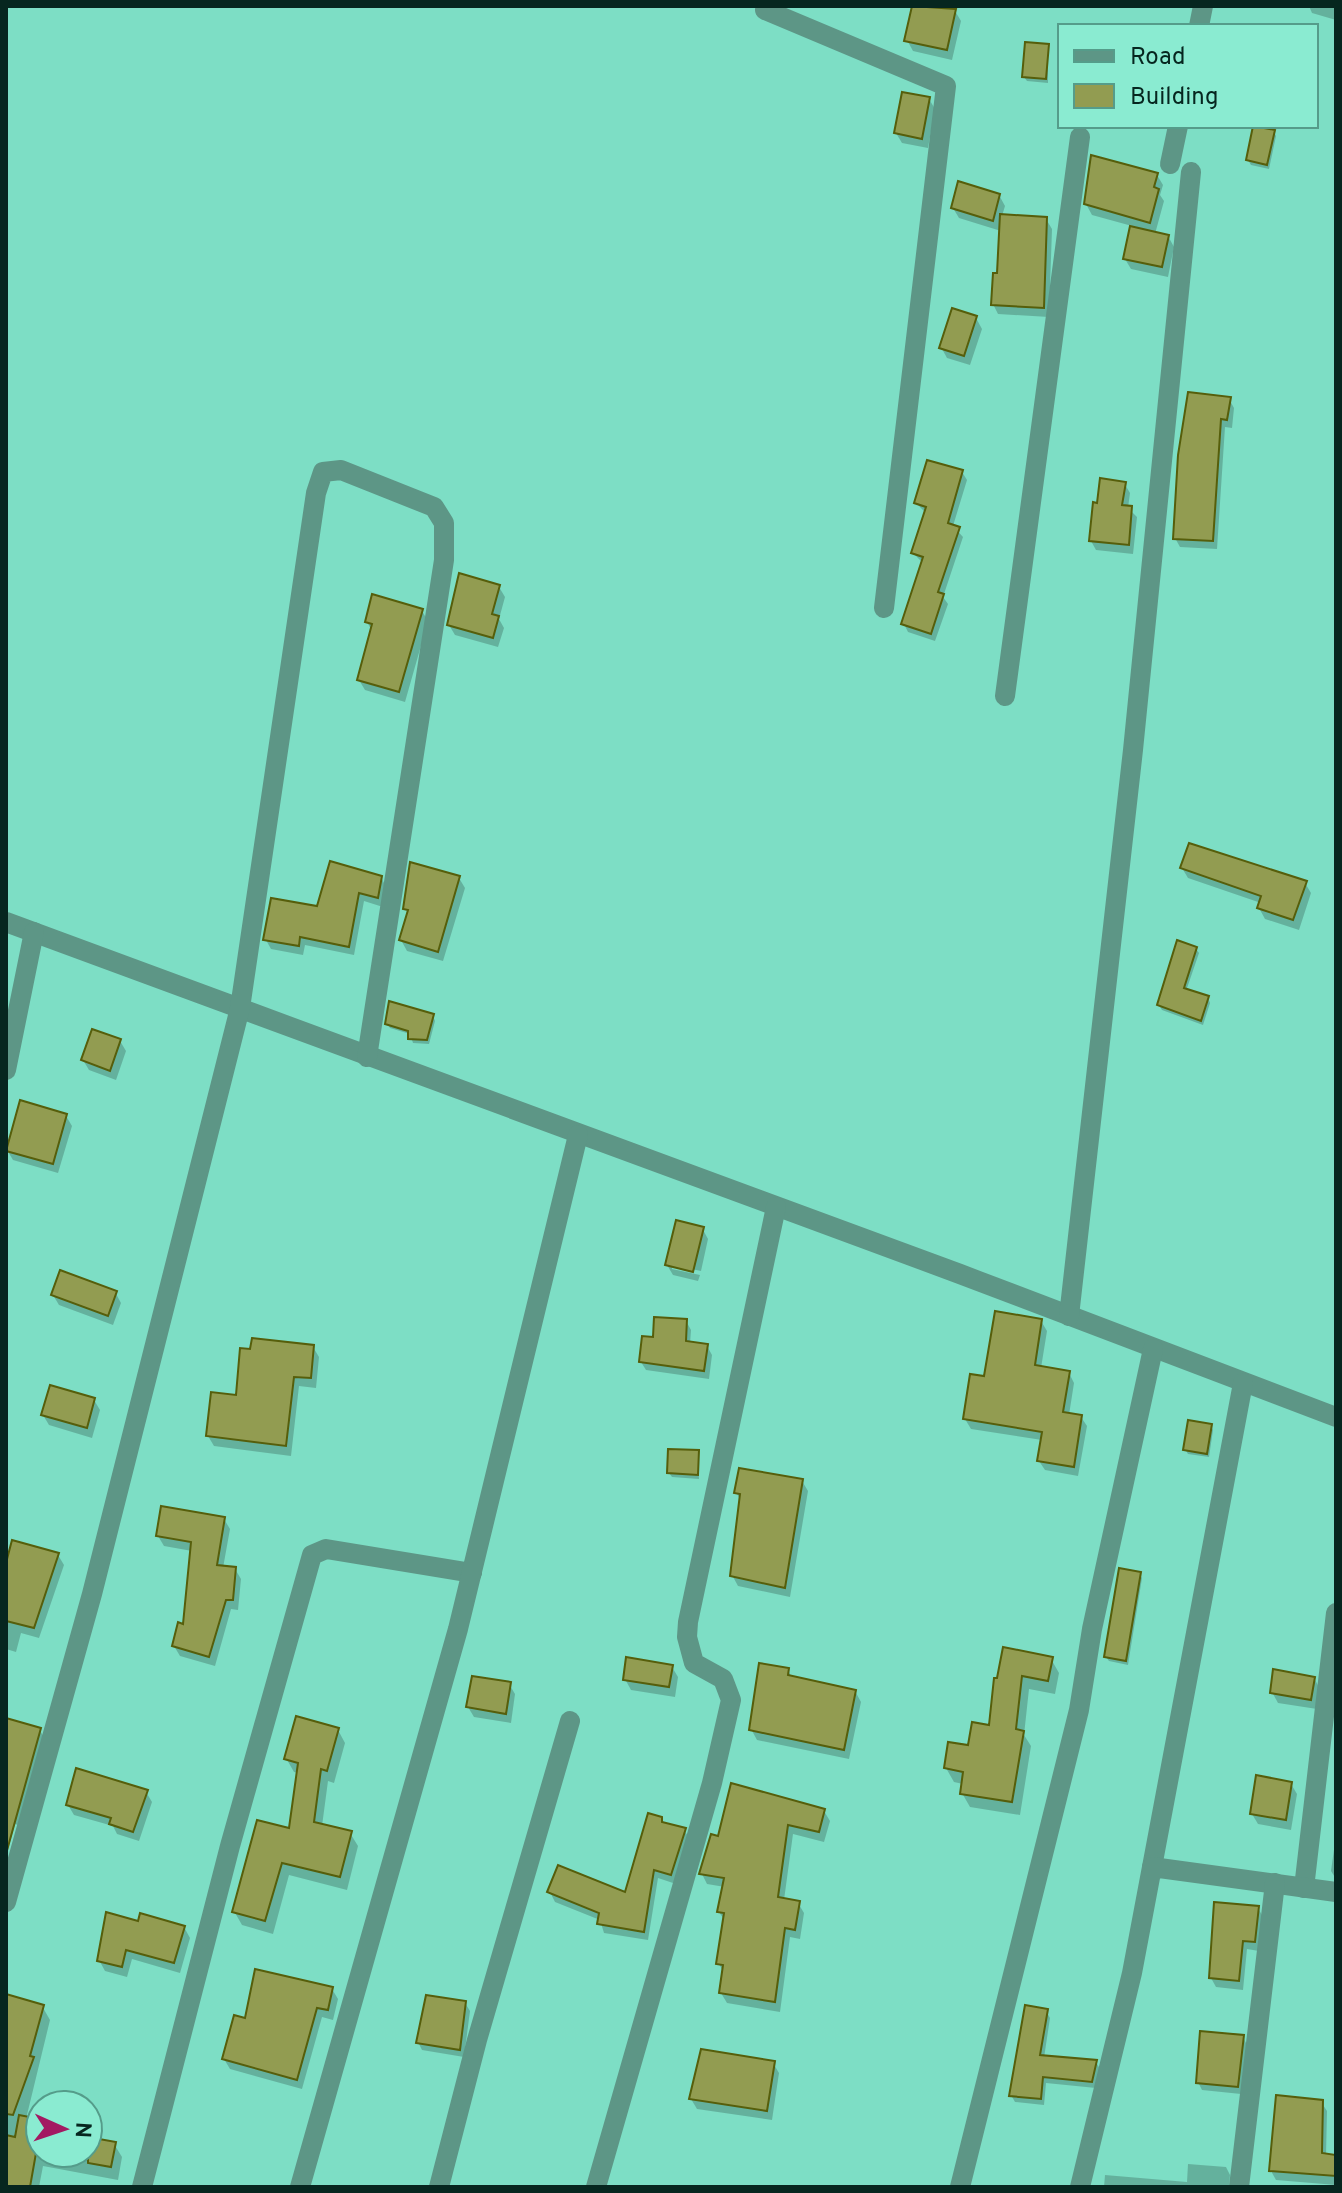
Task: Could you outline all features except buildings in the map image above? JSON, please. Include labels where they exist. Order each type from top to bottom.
[{"type":"street","points":[[766,6],[765,10],[946,86],[884,608]]},
{"type":"street","points":[[1170,164],[1178,128]]},
{"type":"street","points":[[1005,696],[1080,137]]},
{"type":"street","points":[[1069,1316],[1133,750],[1191,172]]},
{"type":"street","points":[[6,1902],[92,1594],[240,1008],[316,493],[323,472],[341,470],[434,507],[444,523],[444,560],[367,1057]]},
{"type":"street","points":[[6,922],[1336,1417]]},
{"type":"street","points":[[6,1070],[34,932]]},
{"type":"street","points":[[300,2187],[472,1573],[578,1135]]},
{"type":"street","points":[[596,2187],[696,1843],[731,1700],[723,1679],[694,1663],[687,1637],[688,1622],[776,1207]]},
{"type":"street","points":[[960,2187],[1079,1710],[1092,1629],[1153,1349]]},
{"type":"street","points":[[1080,2187],[1132,1973],[1243,1383]]},
{"type":"street","points":[[142,2187],[238,1816],[312,1555],[326,1549],[472,1573]]},
{"type":"street","points":[[1304,1888],[1336,1613]]},
{"type":"street","points":[[439,2187],[477,2040],[570,1721]]},
{"type":"street","points":[[1152,1867],[1336,1892]]},
{"type":"street","points":[[1239,2187],[1275,1883]]}]
